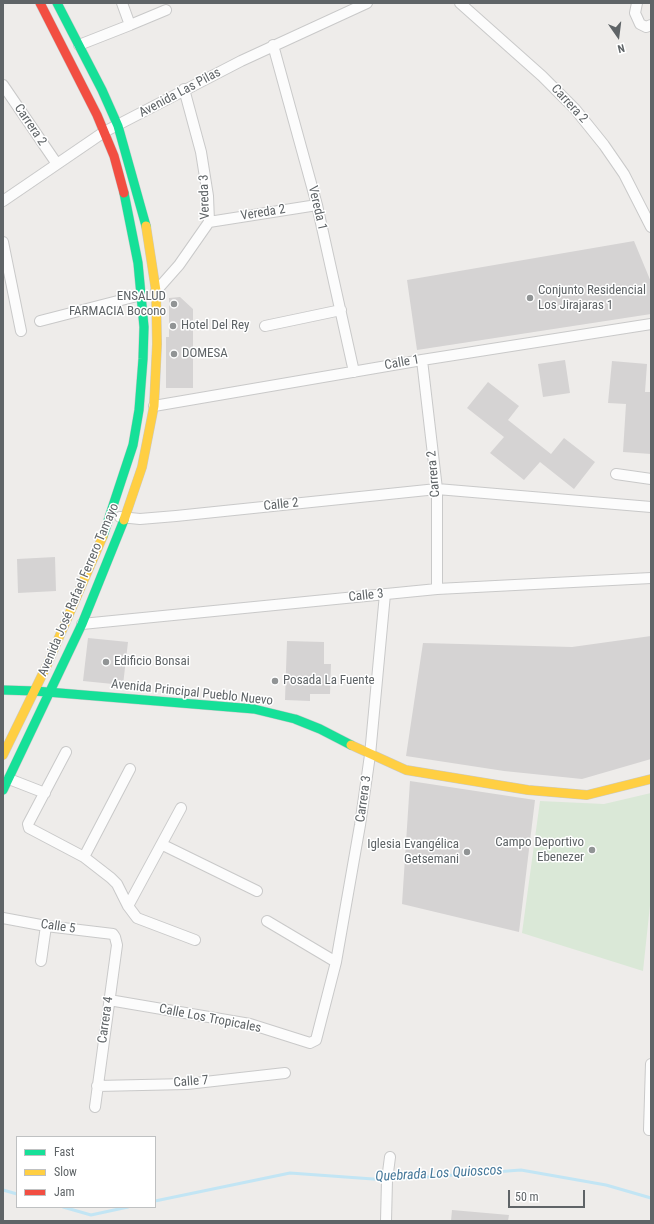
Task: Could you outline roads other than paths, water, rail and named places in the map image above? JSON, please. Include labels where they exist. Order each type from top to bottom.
[{"type":"street","name":"Avenida José Rafael Ferrero Tamayo","points":[[3,755],[35,691],[100,547],[133,445],[139,410],[143,359],[142,295],[138,263],[129,210],[114,156],[104,132],[40,3]]},
{"type":"street","name":"Avenida José Rafael Ferrero Tamayo","points":[[3,790],[82,624],[125,518],[142,467],[154,406],[157,344],[156,291],[146,224],[118,126],[57,3]]},
{"type":"street","points":[[122,3],[130,25]]},
{"type":"street","name":"Avenida Las Pilas","points":[[3,201],[104,132],[118,126],[184,89],[273,45],[367,3]]},
{"type":"street","name":"Carrera 2","points":[[460,3],[542,76],[575,109],[604,145],[624,174],[651,227]]},
{"type":"street","points":[[638,3],[635,13],[640,24],[646,27],[651,25]]},
{"type":"street","points":[[79,45],[166,10]]},
{"type":"street","name":"Vereda 1","points":[[273,45],[317,205],[354,372]]},
{"type":"street","name":"Carrera 2","points":[[3,85],[57,164]]},
{"type":"street","name":"Vereda 3","points":[[156,291],[179,265],[209,222],[208,196],[201,152],[184,89]]},
{"type":"street","name":"Vereda 2","points":[[209,222],[317,205]]},
{"type":"street","points":[[3,242],[21,331]]},
{"type":"street","points":[[40,321],[142,295]]},
{"type":"street","points":[[265,326],[341,310]]},
{"type":"street","name":"Calle 1","points":[[154,406],[422,360],[651,324]]},
{"type":"street","name":"Carrera 2","points":[[422,360],[437,489],[437,589]]},
{"type":"street","points":[[616,474],[651,479]]},
{"type":"street","name":"Calle 2","points":[[111,514],[125,518],[140,519],[437,489],[651,507]]},
{"type":"street","name":"Calle 3","points":[[82,624],[437,589],[651,578]]},
{"type":"street","name":"Carrera 3","points":[[310,1043],[314,1042],[318,1037],[336,962],[360,825],[370,754],[385,594]]},
{"type":"street","name":"Avenida Principal Pueblo Nuevo","points":[[3,690],[50,692],[254,710],[295,719],[320,729],[370,754],[417,772],[528,790],[587,795],[651,779]]},
{"type":"street","points":[[66,752],[28,824],[29,828],[84,857],[117,884],[128,906],[137,918],[195,940]]},
{"type":"street","points":[[84,857],[130,769]]},
{"type":"street","points":[[9,779],[45,793]]},
{"type":"street","points":[[128,906],[163,845],[181,808]]},
{"type":"street","points":[[163,845],[257,891]]},
{"type":"street","name":"Calle 5","points":[[3,918],[46,926],[113,934]]},
{"type":"street","points":[[267,921],[336,962]]},
{"type":"street","points":[[41,961],[46,926]]},
{"type":"street","name":"Carrera 4","points":[[95,1107],[117,945],[113,934]]},
{"type":"street","name":"Calle Los Tropicales","points":[[109,1000],[250,1024],[310,1043]]},
{"type":"street","points":[[651,1064],[649,1130],[651,1130]]},
{"type":"street","name":"Calle 7","points":[[97,1086],[187,1084],[285,1073]]},
{"type":"street","points":[[386,1221],[387,1180],[390,1157]]},
{"type":"waterway","name":"Quebrada Los Quioscos","points":[[156,1201],[290,1173],[387,1180],[521,1170],[606,1185],[651,1198]]},
{"type":"waterway","name":"Quebrada Los Quioscos","points":[[3,1190],[16,1194]]},
{"type":"waterway","name":"Quebrada Los Quioscos","points":[[66,1208],[91,1215],[123,1208]]},
{"type":"place","name":"Conjunto Residencial Los Jirajaras 1","points":[[530,298]]},
{"type":"place","name":"ENSALUD FARMACIA Bocono","points":[[174,304]]},
{"type":"place","name":"Hotel Del Rey","points":[[173,326]]},
{"type":"place","name":"DOMESA","points":[[174,354]]},
{"type":"place","name":"Edificio Bonsai","points":[[106,662]]},
{"type":"place","name":"Posada La Fuente","points":[[275,681]]},
{"type":"place","name":"Campo Deportivo Ebenezer","points":[[592,850]]},
{"type":"place","name":"Iglesia Evangélica Getsemani","points":[[467,852]]}]
